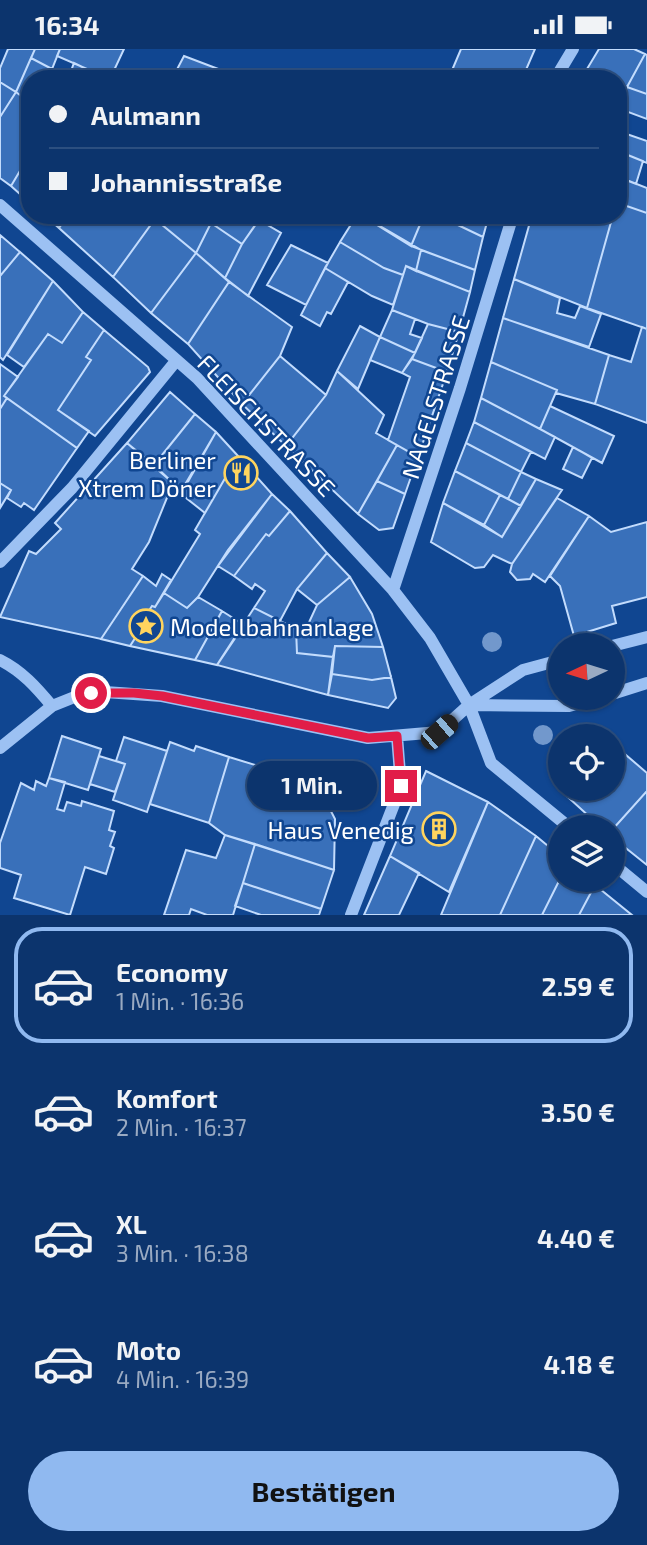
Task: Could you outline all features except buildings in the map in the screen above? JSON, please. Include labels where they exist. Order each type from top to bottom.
[{"type":"street","points":[[560,70],[573,49]]},
{"type":"street","name":"FLEISCHSTRASSE","points":[[0,205],[21,224]]},
{"type":"street","name":"FLEISCHSTRASSE","points":[[21,224],[197,378],[393,590],[430,638],[469,705],[491,763],[554,815]]},
{"type":"street","name":"NAGELSTRASSE","points":[[393,590],[510,224]]},
{"type":"street","points":[[0,562],[72,488],[176,361]]},
{"type":"street","points":[[625,643],[647,637]]},
{"type":"street","points":[[0,660],[23,674],[52,706]]},
{"type":"street","points":[[0,748],[52,706],[91,693],[162,696],[368,738],[439,732],[469,705],[523,670],[548,663]]},
{"type":"street","points":[[625,690],[647,683]]},
{"type":"street","points":[[469,705],[548,706]]},
{"type":"street","points":[[351,915],[401,786],[397,736]]},
{"type":"street","points":[[625,874],[647,892]]},
{"type":"place","name":"Berliner Xtrem Döner","points":[[241,473]]},
{"type":"place","name":"Modellbahnanlage","points":[[146,626]]},
{"type":"place","name":"Haus Venedig","points":[[439,829]]},
{"type":"route","points":[[91,693],[162,696],[368,738],[397,736],[401,786]]}]
